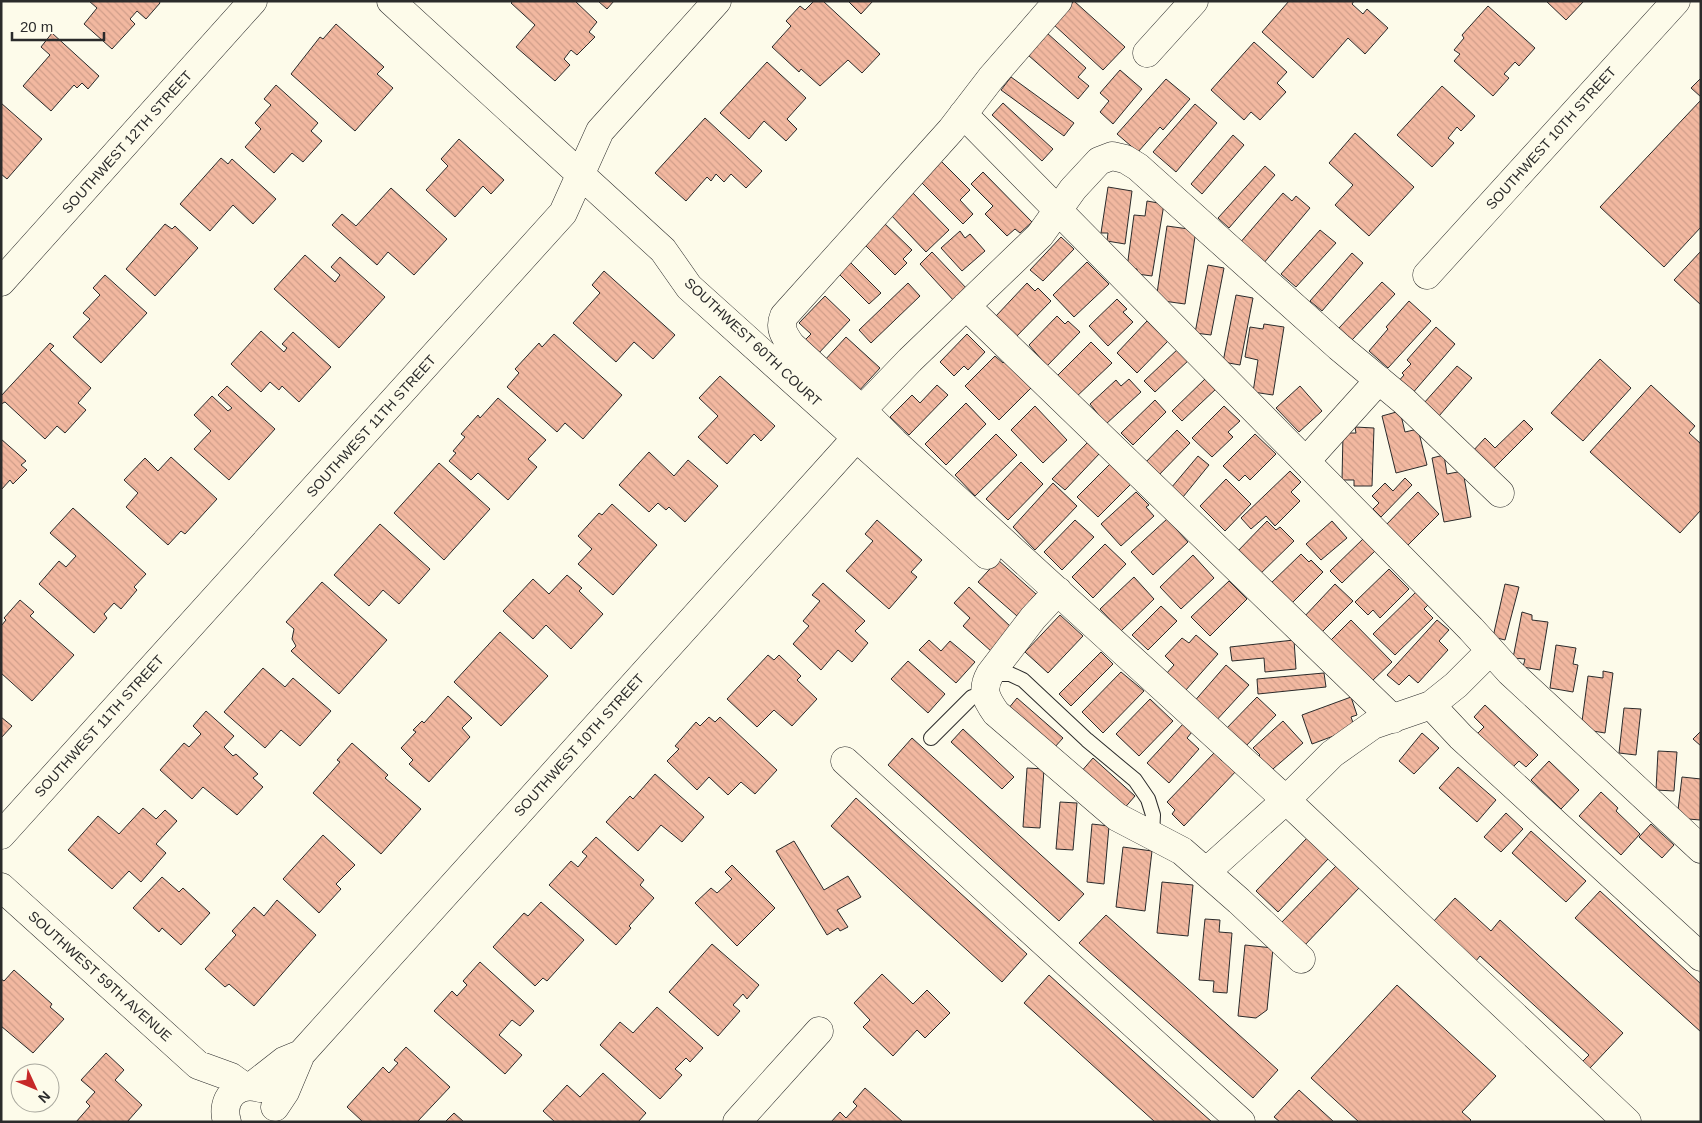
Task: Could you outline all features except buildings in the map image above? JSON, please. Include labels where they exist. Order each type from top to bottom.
[{"type":"street","name":"SOUTHWEST 12TH STREET","points":[[1,282],[253,1]]},
{"type":"street","name":"SOUTHWEST 60TH COURT","points":[[391,1],[663,250],[689,287],[987,556]]},
{"type":"street","name":"SOUTHWEST 11TH STREET","points":[[1,835],[563,213],[600,131],[717,1]]},
{"type":"street","points":[[1058,1],[991,78],[963,114],[784,316],[781,324],[783,334],[791,345],[894,442],[1286,800],[1627,1122]]},
{"type":"street","points":[[1147,53],[1194,1]]},
{"type":"street","name":"SOUTHWEST 10TH STREET","points":[[1427,275],[1676,1]]},
{"type":"street","points":[[963,114],[1306,461],[1510,672],[1701,849]]},
{"type":"street","points":[[862,410],[1040,235],[1058,209],[1099,161],[1112,156],[1125,159],[1138,166],[1339,347],[1379,380],[1500,493]]},
{"type":"street","points":[[966,306],[1393,719]]},
{"type":"street","points":[[1306,461],[1379,380]]},
{"type":"street","name":"SOUTHWEST 10TH STREET","points":[[276,1116],[301,1054],[857,437]]},
{"type":"street","points":[[1058,591],[1034,618],[987,684],[996,713],[1117,817],[1182,851],[1301,959]]},
{"type":"street","points":[[1206,872],[1339,749],[1373,725],[1431,706],[1456,685],[1490,650]]},
{"type":"street","points":[[1431,706],[1461,737],[1701,957]]},
{"type":"street","points":[[845,761],[1241,1122]]},
{"type":"street","name":"SOUTHWEST 59TH AVENUE","points":[[1,888],[198,1065],[224,1116]]},
{"type":"street","points":[[737,1122],[819,1031]]},
{"type":"street","name":"SOUTHWEST 10TH STREET","points":[[224,1116],[232,1093],[248,1086],[284,1061],[301,1054]]},
{"type":"street","name":"SOUTHWEST 59TH AVENUE","points":[[198,1065],[216,1070],[248,1086],[266,1092],[272,1100],[276,1116]]},
{"type":"lane","points":[[931,738],[987,684],[1010,674],[1023,680],[1135,780],[1148,799],[1153,815],[1152,835]]}]
